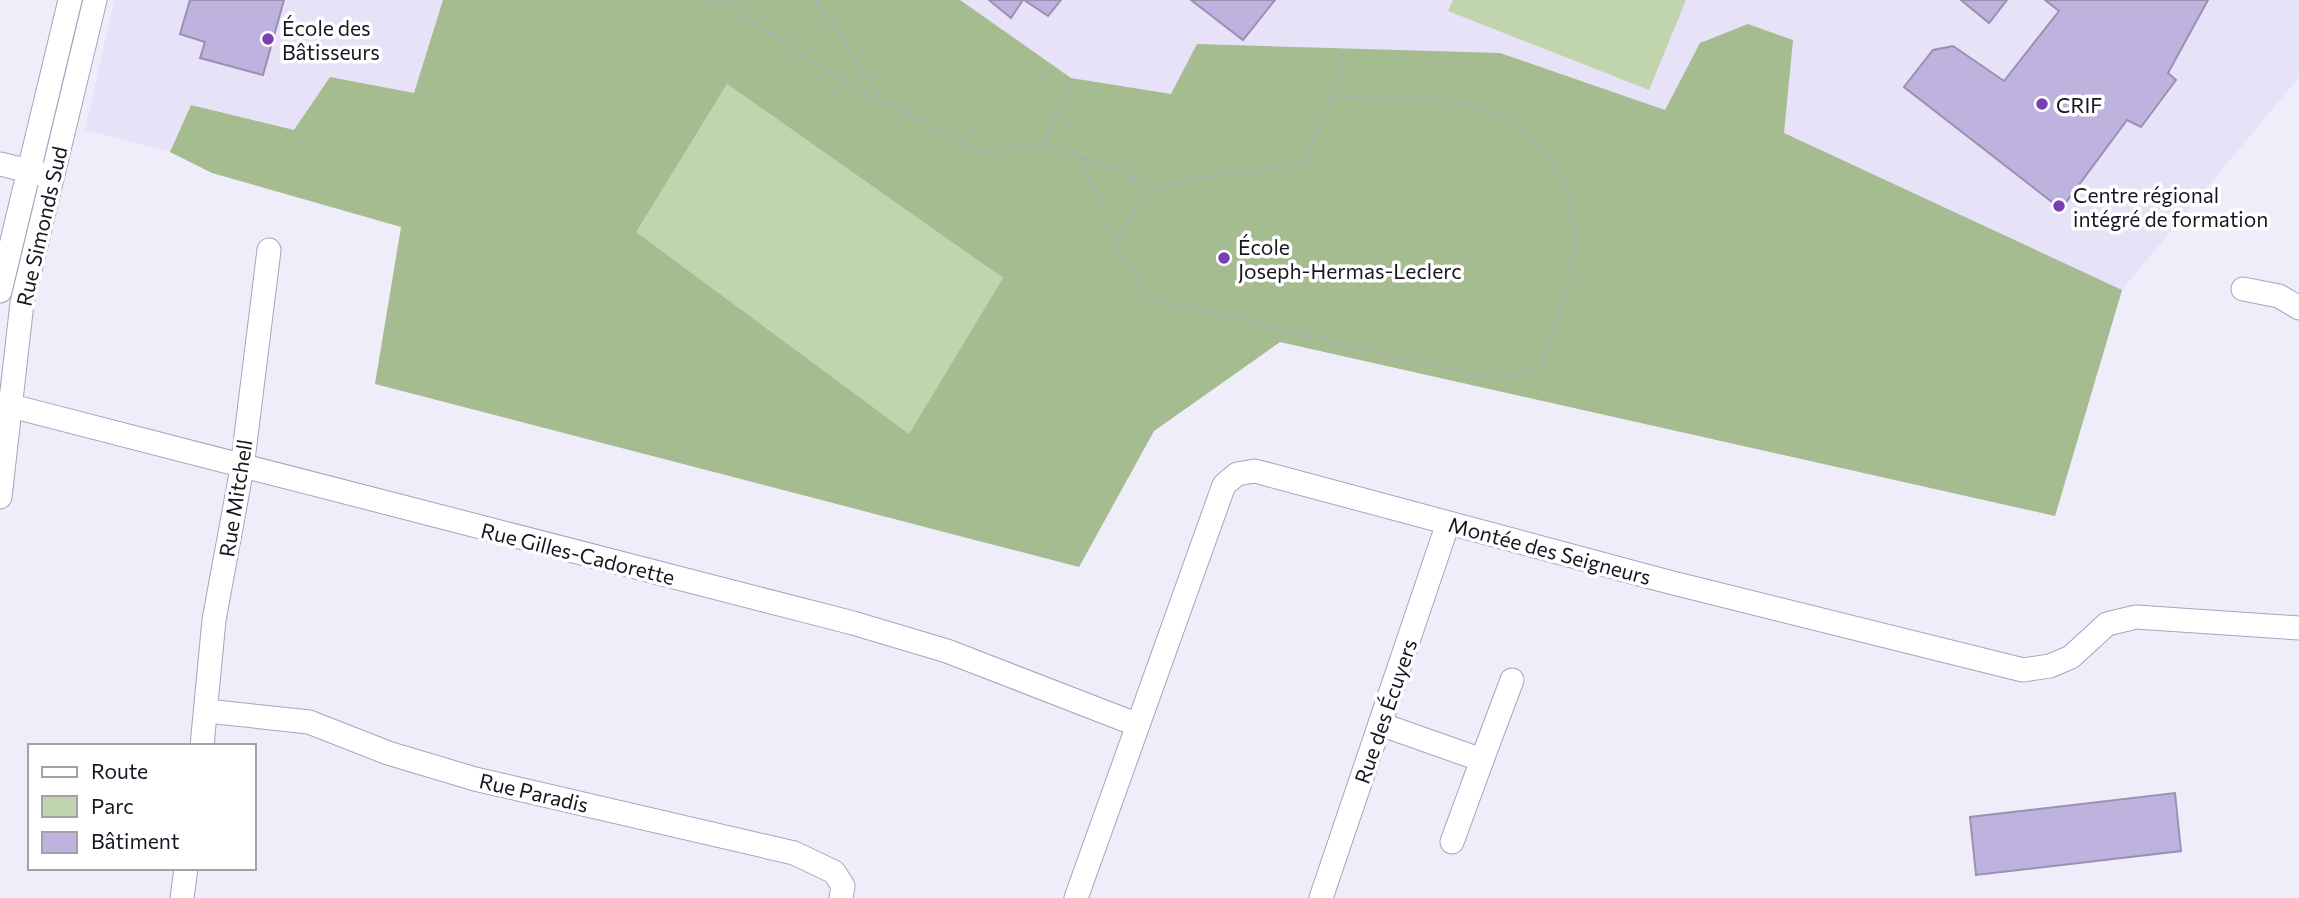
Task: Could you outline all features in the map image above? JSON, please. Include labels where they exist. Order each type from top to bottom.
[{"type":"street","name":"Rue Simonds Sud","points":[[0,291],[70,0]]},
{"type":"street","name":"Rue Simonds Sud","points":[[0,497],[5,404],[22,303],[95,0]]},
{"type":"street","points":[[0,164],[53,177]]},
{"type":"street","name":"Rue Mitchell","points":[[202,744],[214,620],[242,468],[269,250]]},
{"type":"street","points":[[2243,289],[2279,296],[2299,308]]},
{"type":"street","name":"Rue Gilles-Cadorette","points":[[5,404],[242,468],[853,623],[947,651],[1139,725]]},
{"type":"street","name":"Montée des Seigneurs","points":[[1076,898],[1224,485],[1237,474],[1255,471],[1669,582],[2023,670],[2050,666],[2071,657],[2108,624],[2136,617],[2299,628]]},
{"type":"street","name":"Rue des Écuyers","points":[[1321,898],[1448,523]]},
{"type":"street","points":[[1452,842],[1512,680]]},
{"type":"street","name":"Rue Paradis","points":[[207,711],[309,722],[388,753],[475,779],[794,853],[834,872],[843,886],[841,898]]},
{"type":"street","points":[[1380,724],[1482,760]]},
{"type":"street","points":[[181,898],[186,870]]},
{"type":"path","points":[[711,0],[726,5],[845,82],[979,150],[1045,143],[1157,186],[1305,162],[1331,97],[1345,49]]},
{"type":"path","points":[[726,5],[730,0]]},
{"type":"path","points":[[816,0],[884,102]]},
{"type":"path","points":[[1045,143],[1071,78]]},
{"type":"path","points":[[1082,156],[1113,240],[1147,297],[1467,374],[1519,378],[1538,370],[1564,305],[1571,279],[1576,233],[1566,187],[1541,150],[1509,119],[1445,100],[1331,97]]},
{"type":"path","points":[[1113,240],[1157,186]]},
{"type":"shaded area","name":"École Joseph-Hermas-Leclerc","points":[[114,0],[2299,0],[2299,77],[2122,290],[2055,516],[1280,342],[1154,431],[1079,567],[406,227],[294,130],[191,105],[170,152],[85,130]]},
{"type":"green space","name":"École Joseph-Hermas-Leclerc","points":[[443,0],[960,0],[1071,78],[1171,94],[1197,44],[1500,53],[1665,110],[1700,43],[1748,24],[1793,40],[1784,133],[2122,290],[2055,516],[1280,342],[1154,431],[1079,567],[375,384],[401,227],[212,173],[170,152],[191,105],[294,130],[330,77],[414,93]],"holes":[[[727,84],[1003,278],[909,434],[636,232]]]},
{"type":"green space","points":[[1453,0],[1686,0],[1649,90],[1448,11]]},
{"type":"green space","points":[[727,84],[1003,278],[909,435],[635,232]]},
{"type":"building","points":[[190,0],[284,0],[263,75],[200,58],[205,42],[180,34]]},
{"type":"building","points":[[989,0],[1023,0],[1011,18]]},
{"type":"building","points":[[1024,0],[1061,0],[1048,16]]},
{"type":"building","points":[[1191,0],[1275,0],[1243,40]]},
{"type":"building","points":[[1961,0],[2007,0],[1989,23]]},
{"type":"building","name":"CRIF","points":[[2045,0],[2208,0],[2168,73],[2176,80],[2141,127],[2127,120],[2061,209],[1904,87],[1933,50],[1953,46],[2004,81],[2059,11]]},
{"type":"building","points":[[2175,793],[2181,851],[1976,875],[1970,817]]},
{"type":"place","name":"École des Bâtisseurs","points":[[268,39]]},
{"type":"place","name":"CRIF","points":[[2042,104]]},
{"type":"place","name":"Centre régional intégré de formation","points":[[2059,206]]},
{"type":"place","name":"École Joseph-Hermas-Leclerc","points":[[1224,258]]}]
